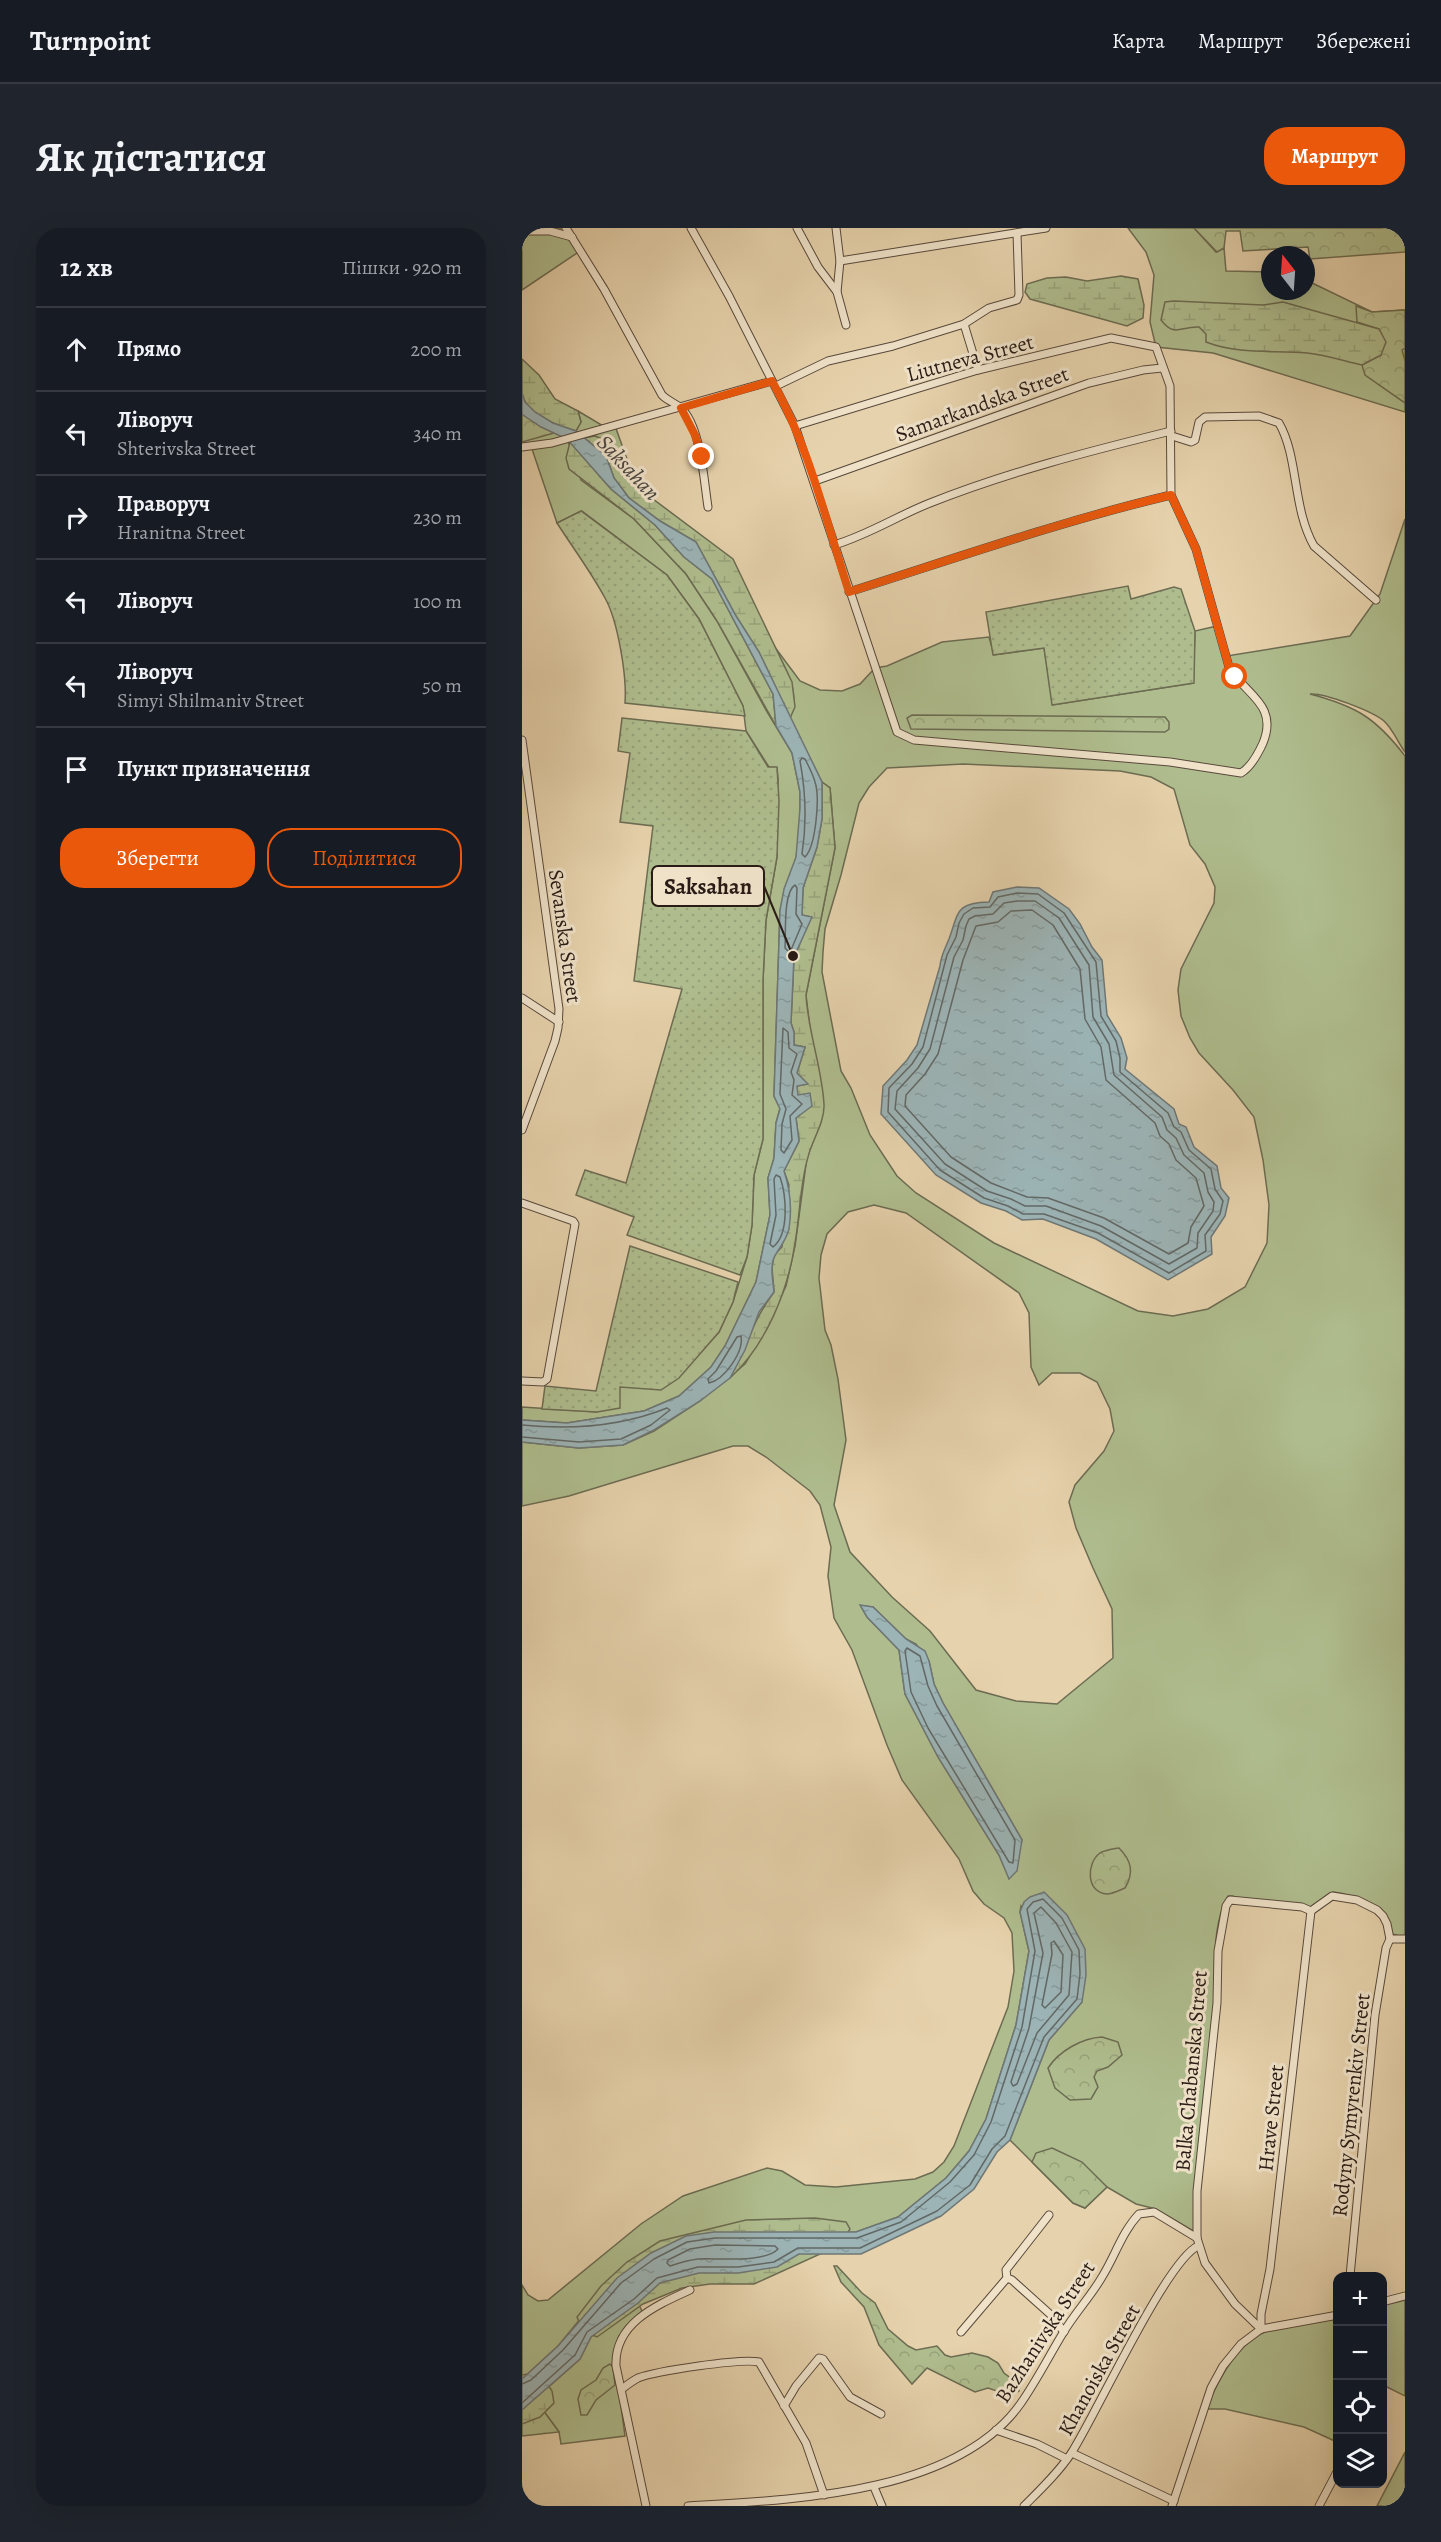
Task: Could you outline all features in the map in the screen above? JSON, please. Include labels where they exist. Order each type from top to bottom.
[{"type":"street","points":[[566,228],[662,395],[681,408],[699,446],[708,507]]},
{"type":"street","points":[[691,228],[795,426],[815,481],[894,727],[904,736],[914,740],[1170,762],[1241,773],[1248,769],[1267,734],[1265,712],[1253,693],[1235,677],[1229,667],[1196,549],[1171,495],[1170,381],[1162,368]]},
{"type":"street","points":[[797,228],[818,267],[837,292]]},
{"type":"street","points":[[836,228],[840,261],[837,292],[846,325]]},
{"type":"street","points":[[840,261],[1046,228]]},
{"type":"street","points":[[522,231],[550,231],[572,237]]},
{"type":"street","points":[[522,447],[552,443],[774,383],[828,361],[893,346],[964,324],[989,308],[1017,300],[1019,295],[1017,233]]},
{"type":"street","points":[[964,324],[978,370]]},
{"type":"street","name":"Liutneva Street","points":[[795,426],[978,370],[1111,338],[1155,347],[1162,368]]},
{"type":"street","name":"Samarkandska Street","points":[[815,481],[1089,383],[1143,370],[1162,368]]},
{"type":"street","points":[[834,546],[862,536],[932,502],[1011,474],[1172,434],[1191,442],[1195,440],[1199,422],[1205,417],[1259,416],[1279,423],[1283,430],[1302,522],[1314,546],[1376,600]]},
{"type":"street","points":[[849,592],[1107,510],[1171,495]]},
{"type":"street","name":"Sevanska Street","points":[[522,740],[559,1009],[559,1022],[548,1062],[522,1130]]},
{"type":"street","points":[[522,998],[559,1022]]},
{"type":"street","points":[[522,1203],[573,1221],[575,1224],[547,1379],[543,1382],[522,1381]]},
{"type":"street","points":[[1311,1911],[1332,1896],[1357,1900],[1377,1910],[1383,1916],[1388,1924],[1390,1939],[1405,1939]]},
{"type":"street","name":"Balka Chabanska Street","points":[[1197,2242],[1197,2191],[1216,2003],[1218,1951],[1226,1905],[1230,1900],[1302,1907],[1311,1911]]},
{"type":"street","name":"Hrave Street","points":[[1262,2329],[1261,2314],[1270,2269],[1311,1911]]},
{"type":"street","name":"Rodyny Symyrenkiv Street","points":[[1350,2272],[1375,2015],[1386,1948],[1390,1939]]},
{"type":"street","name":"Bazhanivska Street","points":[[688,2506],[824,2495],[874,2487],[952,2458],[996,2430],[1020,2405],[1064,2332],[1102,2278],[1119,2243],[1139,2214],[1154,2212],[1197,2242]]},
{"type":"street","points":[[961,2332],[1007,2278],[1006,2270],[1049,2215]]},
{"type":"street","points":[[1197,2242],[1205,2263],[1235,2304],[1262,2329]]},
{"type":"street","name":"Khanoiska Street","points":[[1024,2506],[1072,2452],[1164,2286],[1197,2242]]},
{"type":"street","points":[[1007,2278],[1051,2315],[1064,2332]]},
{"type":"street","points":[[646,2506],[616,2356],[618,2345],[625,2331],[659,2304],[690,2290]]},
{"type":"street","points":[[1387,2301],[1405,2296]]},
{"type":"street","points":[[1072,2452],[1173,2504],[1211,2388],[1223,2366],[1241,2344],[1262,2329],[1333,2316]]},
{"type":"street","points":[[784,2406],[796,2386],[819,2358],[823,2359],[856,2402],[881,2414]]},
{"type":"street","points":[[622,2389],[640,2378],[660,2373],[756,2361],[761,2364],[806,2443],[824,2495]]},
{"type":"street","points":[[996,2430],[1037,2444],[1066,2459]]},
{"type":"street","points":[[1319,2506],[1333,2479]]},
{"type":"street","points":[[874,2487],[882,2506]]},
{"type":"green space","points":[[522,228],[566,228],[580,251],[522,290]]},
{"type":"green space","points":[[1128,228],[1194,228],[1216,252],[1224,248],[1226,271],[1261,272],[1261,300],[1315,300],[1315,284],[1372,312],[1405,310],[1405,412],[1213,353],[1156,347],[1150,322],[1154,275],[1146,252]]},
{"type":"green space","points":[[1194,228],[1405,228],[1405,252],[1315,259],[1315,246],[1261,246],[1261,250],[1243,251],[1240,231],[1226,231],[1224,248],[1217,252]]},
{"type":"green space","points":[[1121,276],[1138,279],[1144,305],[1143,318],[1127,326],[1030,299],[1025,292],[1027,284],[1047,278],[1066,277],[1087,281]]},
{"type":"green space","points":[[1165,302],[1263,305],[1283,302],[1379,329],[1386,342],[1381,355],[1362,365],[1307,353],[1231,349],[1206,342],[1206,334],[1199,327],[1170,329],[1161,320]]},
{"type":"green space","points":[[1356,306],[1372,312],[1405,310],[1405,348],[1402,350],[1405,361],[1405,403],[1365,375],[1362,365],[1381,355],[1379,329],[1357,322]]},
{"type":"green space","points":[[522,359],[539,375],[555,399],[578,411],[581,422],[576,431],[543,418],[529,408],[522,393]]},
{"type":"green space","points":[[578,411],[603,426],[614,423],[637,487],[610,447],[595,436],[584,438],[576,431],[581,422]]},
{"type":"green space","points":[[522,414],[541,427],[567,438],[581,480],[634,519],[686,574],[717,621],[792,753],[800,792],[800,829],[796,858],[780,910],[774,1096],[780,1108],[776,1123],[774,1158],[768,1178],[770,1215],[756,1282],[725,1346],[711,1367],[679,1396],[644,1411],[567,1423],[522,1420],[522,1407],[597,1412],[620,1387],[707,1345],[719,1332],[733,1302],[747,1257],[752,1225],[754,1175],[763,1139],[763,980],[766,920],[777,857],[778,779],[777,768],[769,767],[746,731],[743,706],[699,619],[667,575],[582,511],[557,523],[531,446],[522,447]]},
{"type":"green space","points":[[522,414],[554,433],[522,442]]},
{"type":"green space","points":[[595,436],[605,440],[637,487],[733,559],[792,682],[795,707],[790,718],[759,652],[736,616],[696,542],[660,521],[629,498],[614,478],[606,456],[584,438]]},
{"type":"green space","points":[[570,442],[611,489],[655,525],[684,557],[712,579],[773,694],[776,726],[717,621],[686,574],[634,519],[569,469],[566,458]]},
{"type":"green space","points":[[581,511],[667,575],[699,619],[743,706],[745,716],[625,703],[621,649],[610,608],[557,523]]},
{"type":"green space","points":[[1405,519],[1405,752],[1390,728],[1378,717],[1337,699],[1310,694],[1340,703],[1364,715],[1384,732],[1405,756],[1405,1937],[1392,1934],[1383,1918],[1368,1905],[1342,1893],[1333,1892],[1315,1907],[1308,1908],[1228,1896],[1222,1908],[1216,1935],[1215,1991],[1208,2090],[1195,2232],[1156,2209],[1136,2204],[1107,2187],[1085,2208],[1073,2203],[1010,2140],[1049,2040],[1082,2002],[1021,1906],[1020,1912],[1029,1951],[1016,2025],[986,2119],[969,2151],[946,2178],[898,2217],[856,2232],[808,2233],[595,2301],[558,2346],[522,2379],[522,2285],[528,2295],[538,2301],[548,2300],[641,2224],[683,2196],[767,2168],[782,2171],[805,2185],[836,2187],[915,2179],[933,2172],[944,2162],[954,2146],[1008,2007],[1014,1971],[1012,1933],[1004,1918],[984,1904],[973,1891],[959,1859],[902,1780],[887,1745],[852,1650],[834,1618],[828,1576],[831,1547],[820,1505],[810,1491],[748,1446],[733,1446],[569,1496],[522,1506],[522,1442],[579,1448],[623,1445],[654,1431],[700,1401],[745,1364],[765,1330],[786,1286],[795,1246],[807,1157],[821,1122],[806,995],[835,848],[830,788],[822,782],[790,718],[794,699],[791,681],[774,646],[800,681],[820,690],[842,691],[860,684],[875,668],[887,666],[942,642],[989,637],[994,655],[1044,648],[1053,705],[1193,683],[1195,631],[1217,626],[1227,656],[1350,636],[1380,594]],"holes":[[[963,764],[1120,771],[1151,777],[1174,789],[1190,845],[1205,864],[1215,887],[1214,903],[1181,969],[1178,990],[1181,1016],[1199,1053],[1254,1117],[1269,1205],[1267,1243],[1245,1287],[1208,1309],[1173,1316],[1138,1311],[994,1243],[916,1193],[897,1176],[870,1135],[851,1088],[841,1071],[822,972],[823,952],[825,929],[859,803],[869,787],[887,768]],[[874,1205],[906,1213],[1019,1293],[1029,1313],[1031,1367],[1039,1385],[1052,1373],[1080,1373],[1097,1382],[1110,1409],[1114,1431],[1104,1451],[1075,1485],[1069,1502],[1076,1528],[1112,1609],[1113,1658],[1057,1704],[1016,1701],[976,1690],[930,1631],[892,1597],[850,1552],[834,1505],[846,1440],[838,1379],[831,1345],[825,1330],[819,1278],[821,1255],[827,1234],[848,1212]],[[861,1606],[873,1607],[906,1639],[916,1644],[929,1661],[934,1684],[943,1703],[1022,1840],[1009,1878],[999,1855],[938,1757],[905,1694],[899,1650],[867,1617]]]},
{"type":"green space","points":[[1128,586],[1131,599],[1174,587],[1181,589],[1195,631],[1194,683],[1052,705],[1044,648],[993,655],[986,612]]},
{"type":"green space","points":[[912,715],[1165,717],[1169,722],[1169,729],[1165,732],[911,729],[907,718]]},
{"type":"green space","points":[[622,718],[746,731],[768,767],[777,767],[779,801],[777,857],[766,920],[763,980],[763,1139],[754,1175],[752,1225],[747,1257],[740,1275],[627,1235],[634,1217],[576,1195],[585,1170],[626,1183],[682,989],[634,981],[653,826],[620,822],[630,753],[618,751]]},
{"type":"green space","points":[[822,782],[830,788],[835,848],[806,995],[809,1023],[821,1077],[824,1111],[805,1167],[792,1261],[781,1298],[765,1333],[743,1365],[730,1378],[755,1323],[774,1292],[772,1268],[774,1255],[782,1247],[789,1185],[784,1171],[799,1141],[796,1118],[797,1086],[807,1084],[797,1073],[805,1047],[794,1045],[791,1023],[794,957],[811,917],[802,915],[803,888],[817,847],[822,819]]},
{"type":"green space","points":[[630,1246],[738,1282],[733,1302],[719,1332],[679,1378],[661,1390],[620,1387],[620,1408],[597,1412],[542,1409],[545,1386],[596,1391]]},
{"type":"green space","points":[[1119,1848],[1129,1862],[1128,1883],[1125,1888],[1114,1893],[1100,1892],[1095,1889],[1090,1877],[1092,1863],[1100,1853]]},
{"type":"green space","points":[[1102,2037],[1118,2042],[1122,2055],[1108,2067],[1097,2071],[1094,2077],[1098,2087],[1091,2099],[1070,2100],[1055,2088],[1048,2068],[1058,2056],[1072,2047],[1087,2040]]},
{"type":"green space","points":[[1052,2148],[1082,2162],[1107,2187],[1085,2208],[1073,2203],[1032,2162],[1036,2153]]},
{"type":"green space","points":[[815,2218],[846,2222],[850,2229],[840,2245],[754,2284],[710,2284],[682,2288],[643,2304],[597,2337],[583,2331],[577,2317],[601,2286],[627,2262],[660,2241],[746,2220]]},
{"type":"green space","points":[[834,2266],[837,2266],[862,2293],[875,2303],[888,2329],[908,2346],[916,2350],[937,2346],[945,2355],[951,2357],[972,2353],[988,2357],[998,2363],[1004,2373],[1020,2385],[1019,2391],[1012,2396],[988,2388],[975,2392],[927,2368],[912,2384],[879,2345],[864,2307],[841,2282]]},
{"type":"green space","points":[[1405,2298],[1405,2396],[1387,2387],[1387,2304]]},
{"type":"green space","points":[[638,2303],[643,2313],[619,2336],[614,2354],[625,2436],[561,2444],[559,2432],[535,2399],[580,2359],[591,2337]]},
{"type":"green space","points":[[1333,2318],[1333,2440],[1304,2427],[1225,2409],[1206,2409],[1224,2373],[1250,2341],[1273,2329]]},
{"type":"green space","points":[[610,2364],[613,2367],[615,2385],[596,2400],[587,2415],[581,2415],[578,2399],[581,2390],[596,2380],[603,2368]]},
{"type":"green space","points":[[540,2372],[552,2391],[554,2403],[540,2417],[522,2424],[522,2375]]},
{"type":"green space","points":[[535,2399],[559,2432],[522,2436],[522,2410]]},
{"type":"green space","points":[[1405,2452],[1405,2506],[1377,2506]]},
{"type":"water","points":[[522,393],[525,402],[535,412],[553,423],[576,431],[606,456],[614,478],[629,498],[660,521],[696,542],[736,616],[759,652],[822,782],[822,819],[817,847],[803,888],[802,915],[812,917],[794,957],[791,1023],[794,1045],[805,1047],[797,1073],[808,1084],[797,1086],[798,1095],[810,1093],[812,1106],[796,1118],[799,1141],[784,1171],[790,1200],[790,1222],[787,1236],[773,1262],[774,1292],[759,1312],[745,1350],[730,1378],[700,1401],[654,1430],[623,1445],[579,1448],[522,1442],[522,1420],[567,1423],[644,1411],[679,1396],[711,1367],[725,1346],[756,1282],[770,1215],[768,1178],[774,1158],[776,1123],[780,1109],[774,1096],[780,910],[784,889],[796,857],[800,792],[792,753],[776,726],[773,694],[712,579],[684,557],[655,525],[611,489],[567,439],[541,427],[523,415]]},
{"type":"water","points":[[1017,887],[1039,888],[1069,909],[1080,924],[1102,960],[1107,1015],[1121,1038],[1127,1058],[1125,1069],[1174,1109],[1179,1124],[1186,1127],[1194,1147],[1217,1166],[1221,1188],[1229,1198],[1225,1216],[1211,1237],[1212,1254],[1168,1280],[1096,1239],[1043,1219],[1022,1220],[1006,1211],[981,1203],[936,1175],[881,1114],[883,1086],[907,1060],[917,1045],[942,955],[957,916],[964,907],[970,904],[989,902],[993,892]]},
{"type":"water","points":[[860,1605],[873,1607],[906,1639],[925,1651],[934,1684],[943,1703],[1022,1840],[1017,1871],[1009,1879],[999,1855],[938,1757],[905,1694],[899,1650],[867,1617]]},
{"type":"water","points":[[1044,1892],[1067,1915],[1085,1949],[1086,1975],[1082,2002],[1049,2040],[1010,2140],[997,2152],[974,2189],[941,2216],[861,2254],[799,2254],[777,2267],[738,2273],[699,2273],[660,2283],[638,2303],[591,2337],[580,2359],[522,2410],[522,2379],[558,2346],[617,2278],[651,2253],[686,2236],[714,2232],[856,2232],[898,2217],[946,2178],[969,2151],[986,2119],[1016,2025],[1029,1951],[1020,1912],[1024,1902],[1030,1897]]},
{"type":"place","name":"Saksahan","points":[[793,956]]},
{"type":"route","points":[[702,457],[691,425],[681,408],[772,381],[795,426],[815,481],[849,592],[1107,510],[1171,495],[1196,549],[1229,667],[1235,677]]}]
